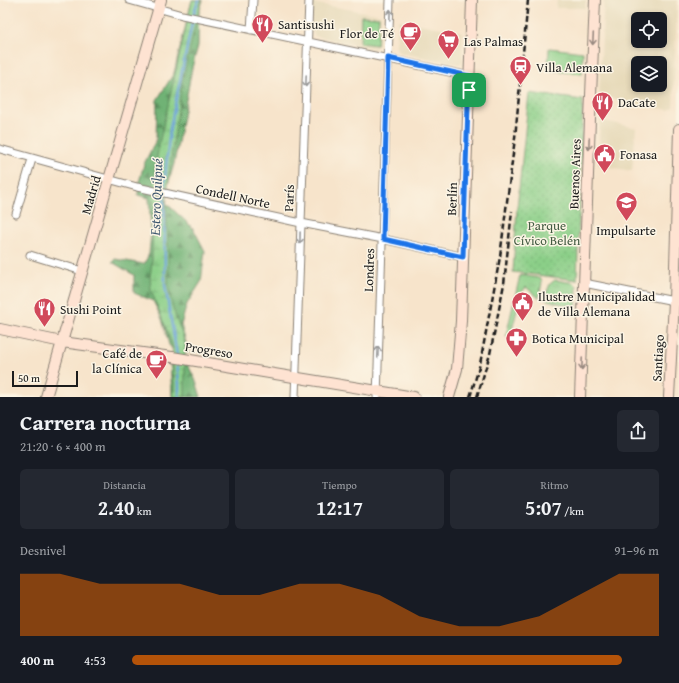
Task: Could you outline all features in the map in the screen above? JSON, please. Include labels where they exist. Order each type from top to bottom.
[{"type":"street","points":[[129,0],[160,4],[182,15],[469,76]]},
{"type":"street","points":[[252,30],[254,0]]},
{"type":"street","name":"París","points":[[295,397],[309,0]]},
{"type":"street","name":"Londres","points":[[377,394],[390,0]]},
{"type":"street","name":"Berlín","points":[[450,397],[456,369],[462,321],[472,0]]},
{"type":"street","name":"Buenos Aires","points":[[580,397],[595,0]]},
{"type":"street","name":"Madrid","points":[[46,397],[160,4]]},
{"type":"street","name":"Santiago","points":[[669,397],[677,302],[679,129]]},
{"type":"street","name":"Condell Norte","points":[[0,149],[137,187],[463,257]]},
{"type":"street","points":[[16,214],[32,159]]},
{"type":"street","points":[[30,254],[82,271]]},
{"type":"street","points":[[584,283],[677,302]]},
{"type":"street","name":"Progreso","points":[[0,329],[62,342],[172,357],[296,377],[377,394],[414,397]]},
{"type":"shaded area","points":[[557,0],[586,0],[585,8],[556,8]]},
{"type":"shaded area","points":[[604,0],[677,0],[673,107],[669,110],[599,96]]},
{"type":"shaded area","points":[[312,3],[381,15],[379,45],[374,49],[315,36],[312,30]]},
{"type":"shaded area","points":[[398,20],[462,32],[462,62],[459,64],[401,53],[396,48]]},
{"type":"shaded area","points":[[600,120],[636,128],[632,171],[598,165]]},
{"type":"green space","points":[[192,0],[203,0],[199,13],[198,46],[192,68],[174,164],[168,185],[166,203],[193,228],[205,251],[201,282],[187,304],[181,325],[189,353],[175,352],[169,345],[162,319],[153,301],[134,293],[134,275],[112,262],[115,259],[144,264],[149,254],[151,232],[149,198],[138,195],[139,182],[144,164],[156,140],[157,100],[174,73]]},
{"type":"green space","points":[[192,0],[202,0],[182,81],[166,207],[168,286],[172,306],[185,343],[185,397],[173,397],[174,384],[172,344],[151,290],[150,277],[152,261],[154,176],[159,144]]},
{"type":"green space","points":[[361,16],[379,17],[377,45],[360,43]]},
{"type":"green space","points":[[549,48],[583,52],[582,74],[548,70]]},
{"type":"green space","name":"Parque Cívico Belén","points":[[529,93],[583,100],[577,280],[513,272],[517,208]]},
{"type":"green space","points":[[520,275],[540,278],[542,282],[539,298],[526,287],[519,296],[520,298],[510,338],[506,336]]},
{"type":"green space","points":[[555,280],[574,283],[577,286],[576,308],[544,299],[550,284]]},
{"type":"green space","points":[[170,362],[188,365],[196,381],[201,397],[172,397]]},
{"type":"waterway","name":"Estero Quilpué","points":[[177,355],[165,285],[164,188],[170,128],[195,9],[199,0]]},
{"type":"waterway","name":"Estero Quilpué","points":[[177,360],[179,397]]},
{"type":"railway","points":[[470,397],[480,364],[500,257],[515,138],[528,0]]},
{"type":"railway","points":[[477,397],[490,354],[504,284],[512,211]]},
{"type":"place","name":"Santisushi","points":[[263,44]]},
{"type":"place","name":"Flor de Té","points":[[410,52]]},
{"type":"place","name":"Las Palmas","points":[[448,60]]},
{"type":"place","name":"Villa Alemana","points":[[520,86]]},
{"type":"place","name":"DaCate","points":[[602,122]]},
{"type":"place","name":"Fonasa","points":[[605,174]]},
{"type":"place","name":"Impulsarte","points":[[626,222]]},
{"type":"place","name":"Ilustre Municipalidad de Villa Alemana","points":[[522,322]]},
{"type":"place","name":"Sushi Point","points":[[45,328]]},
{"type":"place","name":"Botica Municipal","points":[[516,358]]},
{"type":"place","name":"Café de la Clínica","points":[[157,380]]},
{"type":"route","points":[[388,58],[469,76],[469,90],[463,257],[383,239],[388,58]]}]
